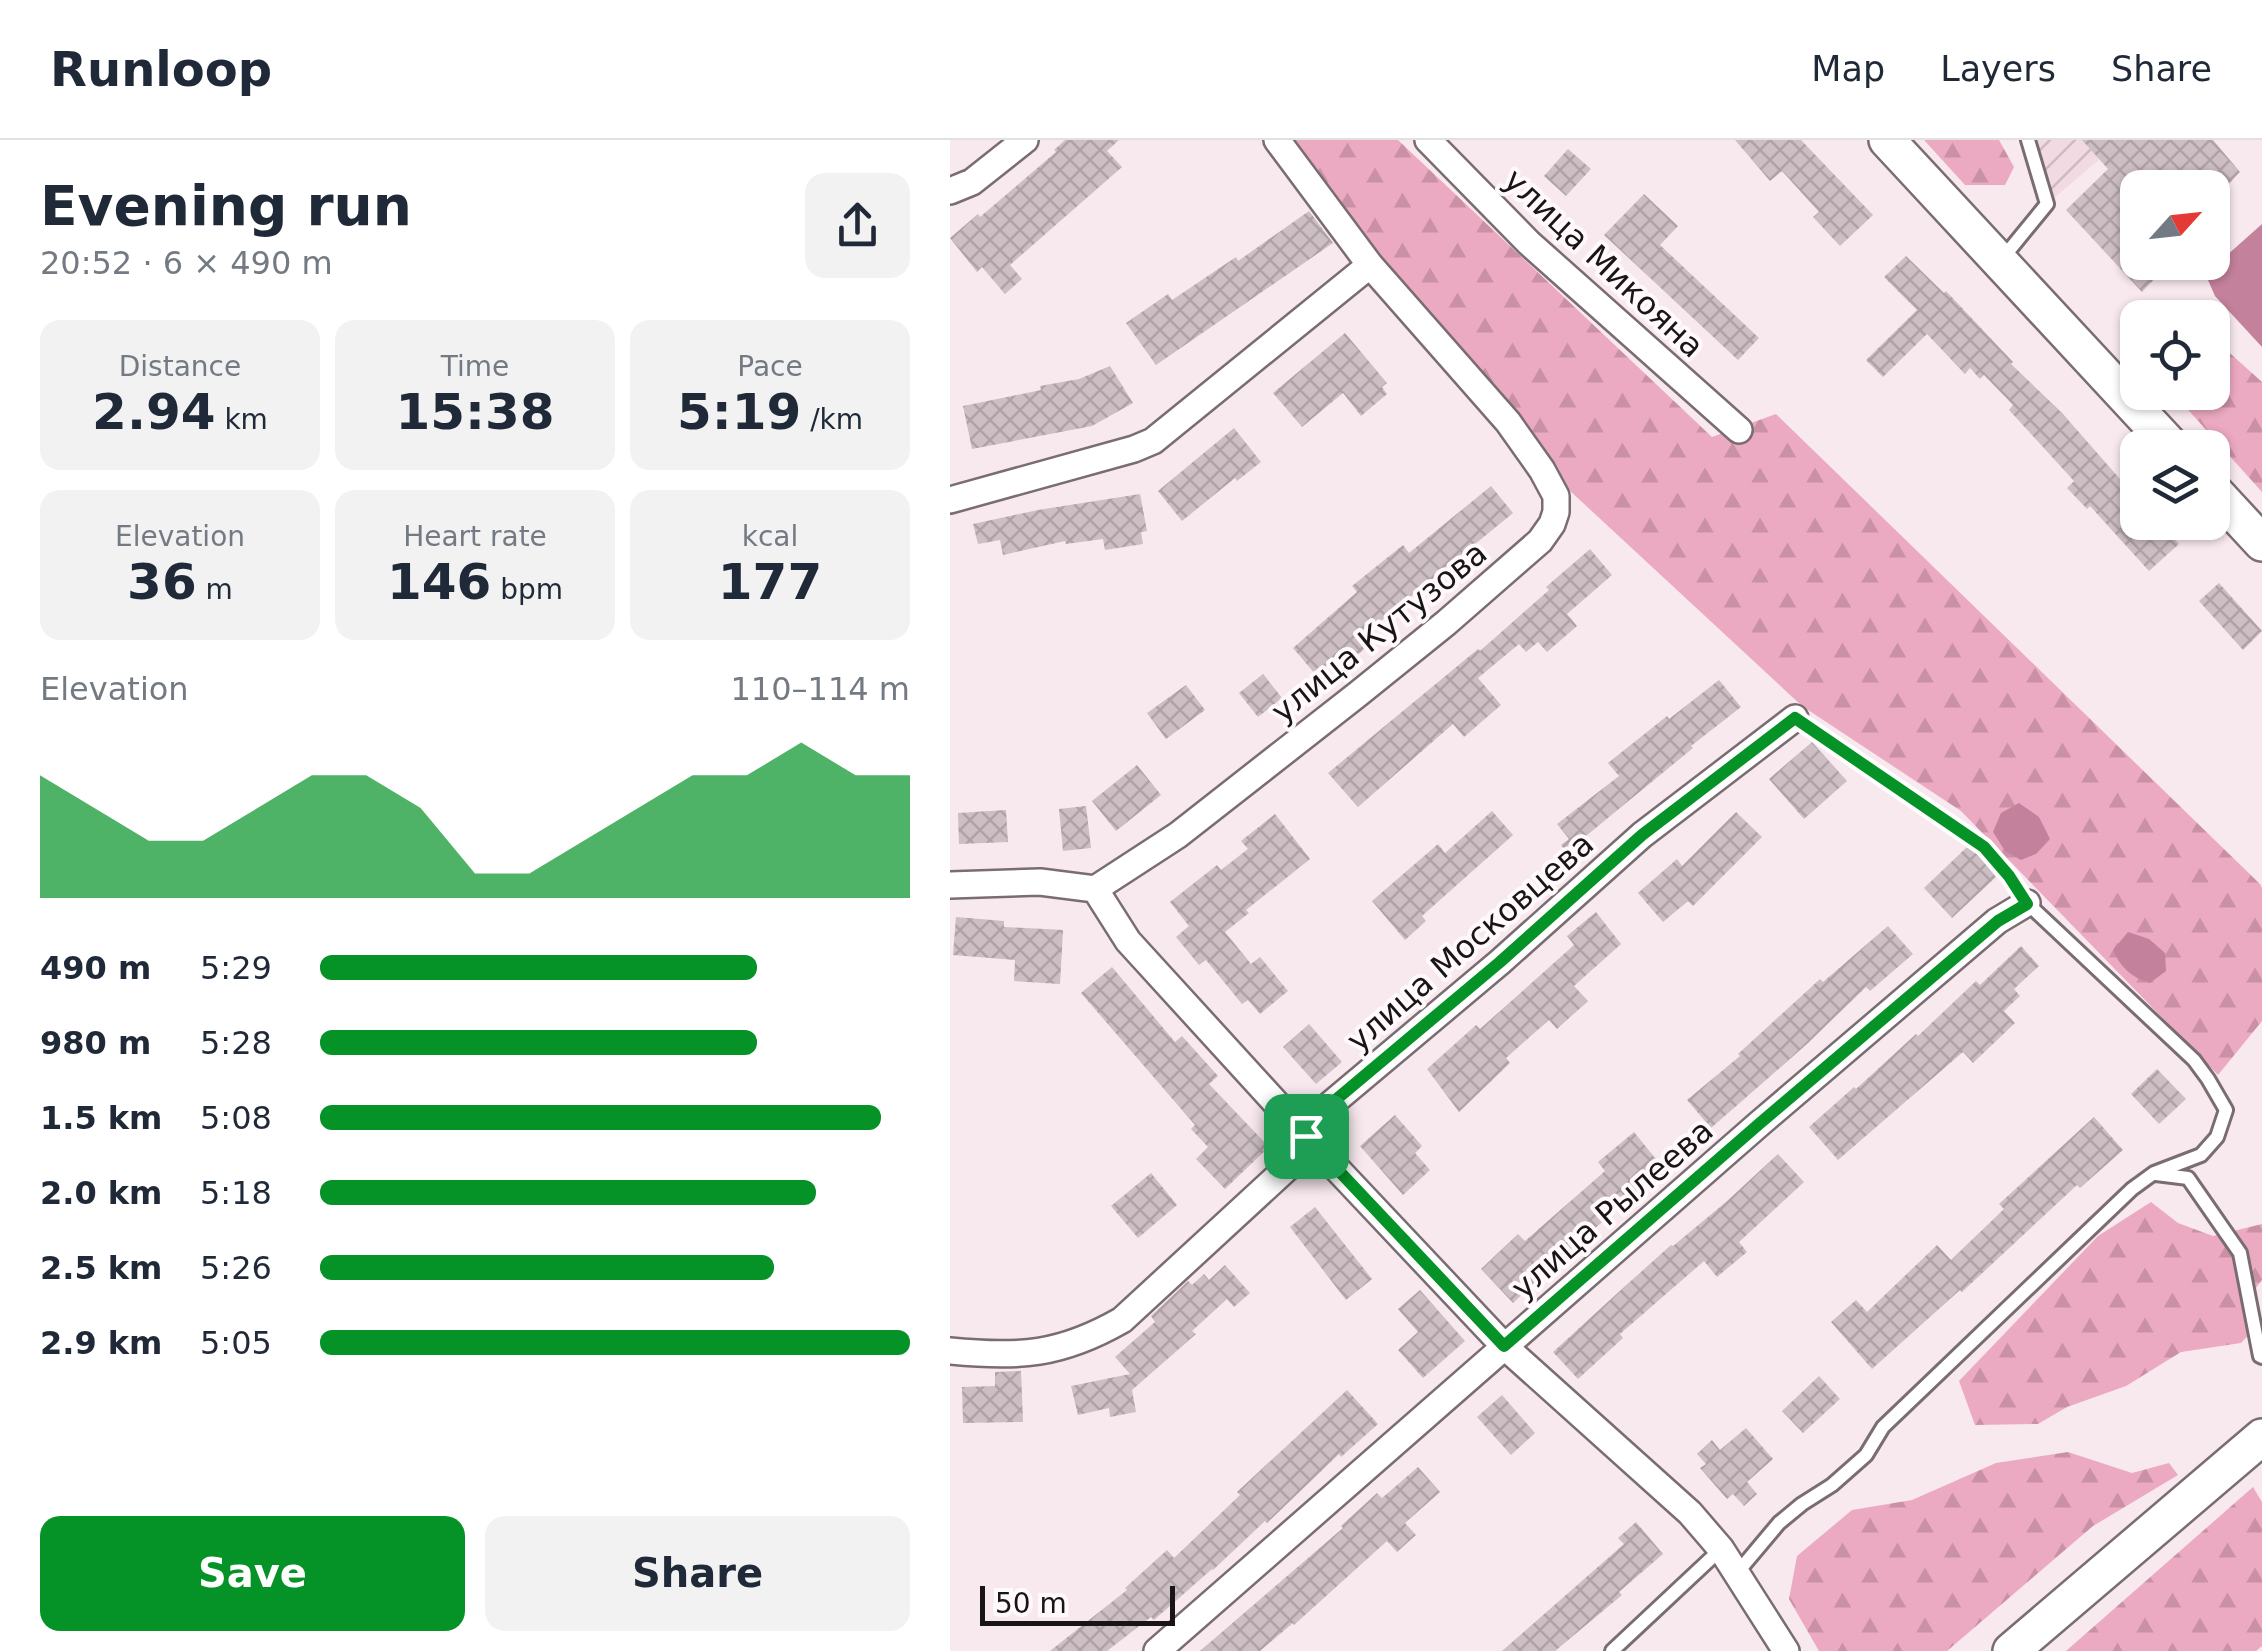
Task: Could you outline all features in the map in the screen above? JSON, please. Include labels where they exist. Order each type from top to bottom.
[{"type":"main road","points":[[1887,140],[2157,430]]},
{"type":"main road","points":[[2230,509],[2262,543]]},
{"type":"main road","points":[[2011,1651],[2262,1437]]},
{"type":"street","points":[[950,191],[972,182],[1025,140]]},
{"type":"street","name":"улица Кутузова","points":[[1096,889],[1178,835],[1460,611],[1540,541],[1556,512],[1556,496],[1508,422],[1370,265],[1276,140]]},
{"type":"street","name":"улица Микояна","points":[[1428,140],[1529,243],[1739,430]]},
{"type":"street","points":[[950,500],[1134,450],[1153,441],[1370,265]]},
{"type":"street","name":"улица Московцева","points":[[950,1351],[1038,1352],[1069,1346],[1122,1320],[1287,1168],[1326,1108],[1500,962],[1642,835],[1795,718]]},
{"type":"street","points":[[950,885],[1040,882],[1096,889],[1128,941],[1504,1346],[1690,1513],[1737,1573],[1786,1651]]},
{"type":"street","name":"улица Рылеева","points":[[1157,1651],[1759,1124],[1998,921],[2027,904]]},
{"type":"lane","points":[[2000,262],[2047,204],[2028,140]]},
{"type":"lane","points":[[1737,1573],[1779,1523],[1832,1486],[1866,1455],[1883,1427],[2132,1189],[2154,1173],[2201,1155],[2218,1138],[2226,1110],[2194,1060],[2027,904],[1984,847],[1795,718]]},
{"type":"lane","points":[[2154,1173],[2188,1178],[2240,1253],[2262,1357]]},
{"type":"lane","points":[[1612,1651],[1720,1549]]},
{"type":"shaded area","points":[[2028,140],[2122,140],[2047,204]]},
{"type":"shaded area","points":[[2262,224],[2262,347],[2230,312],[2230,300],[2215,296],[2208,280],[2230,280],[2230,253]]},
{"type":"shaded area","points":[[2019,803],[2039,817],[2050,839],[2036,854],[2021,860],[2005,851],[1993,832],[2001,813]]},
{"type":"shaded area","points":[[2128,932],[2149,939],[2165,953],[2166,971],[2150,983],[2127,971],[2113,950]]},
{"type":"green space","points":[[1295,140],[1398,140],[1712,437],[1776,414],[2260,884],[2262,1021],[2218,1075],[1961,811],[1802,706],[1568,489],[1377,255]]},
{"type":"green space","points":[[1924,140],[1999,140],[2014,167],[2005,185],[1965,185]]},
{"type":"green space","points":[[2230,353],[2262,382],[2262,492],[2230,456],[2230,430],[2206,430],[2188,410],[2230,410]]},
{"type":"green space","points":[[2151,1202],[2178,1223],[2213,1236],[2262,1224],[2262,1280],[2256,1288],[2259,1324],[2241,1343],[2181,1352],[2126,1386],[2067,1407],[2038,1424],[1975,1425],[1959,1381],[2098,1236]]},
{"type":"green space","points":[[2068,1452],[2132,1473],[2169,1463],[2178,1475],[2093,1526],[1947,1651],[1819,1651],[1789,1599],[1797,1556],[1852,1510],[1912,1500],[1996,1463]]},
{"type":"green space","points":[[2253,1487],[2262,1502],[2262,1646],[2256,1651],[2066,1651]]},
{"type":"building","points":[[1065,140],[1119,140],[1107,151],[1122,167],[1010,265],[1022,279],[1005,294],[982,267],[977,272],[950,238],[978,214],[980,217]]},
{"type":"building","points":[[1735,140],[1801,140],[1873,215],[1840,246],[1813,217],[1819,212],[1782,171],[1770,181]]},
{"type":"building","points":[[2082,140],[2213,140],[2240,172],[2230,183],[2230,170],[2120,170],[2120,268],[2066,210],[2108,169]]},
{"type":"building","points":[[1568,149],[1591,169],[1566,196],[1544,176]]},
{"type":"building","points":[[1644,194],[1678,226],[1660,245],[1759,338],[1738,360],[1604,235]]},
{"type":"building","points":[[1309,211],[1333,243],[1156,365],[1126,323],[1168,294],[1172,300],[1236,257],[1238,261]]},
{"type":"building","points":[[1906,256],[1946,291],[2011,364],[2062,413],[2120,479],[2120,539],[2067,488],[2074,481],[2009,410],[2013,405],[1984,375],[1980,379],[1970,368],[1965,374],[1927,334],[1883,377],[1866,360],[1917,310],[1884,277]]},
{"type":"building","points":[[2131,280],[2154,280],[2142,292]]},
{"type":"building","points":[[1345,333],[1387,383],[1382,387],[1387,394],[1361,416],[1343,393],[1302,427],[1273,393]]},
{"type":"building","points":[[1110,366],[1133,403],[1092,426],[972,449],[963,406],[1041,390],[1040,386],[1079,379]]},
{"type":"building","points":[[1234,428],[1261,462],[1182,521],[1158,491]]},
{"type":"building","points":[[1491,486],[1513,513],[1370,630],[1377,638],[1356,656],[1348,647],[1316,675],[1293,648],[1357,592],[1352,586],[1403,545],[1409,553]]},
{"type":"building","points":[[1140,494],[1147,531],[1141,532],[1143,544],[1105,550],[1103,539],[1066,544],[1065,541],[1003,555],[1000,540],[978,544],[973,524],[1038,510]]},
{"type":"building","points":[[2121,540],[2175,540],[2179,544],[2149,571]]},
{"type":"building","points":[[1590,549],[1612,575],[1567,614],[1577,626],[1547,652],[1538,642],[1526,652],[1519,644],[1478,678],[1501,705],[1464,737],[1453,724],[1358,807],[1328,773],[1480,651]]},
{"type":"building","points":[[2219,583],[2262,631],[2243,650],[2199,601]]},
{"type":"building","points":[[1263,674],[1282,698],[1258,717],[1239,693]]},
{"type":"building","points":[[1719,680],[1741,707],[1586,836],[1594,846],[1574,862],[1561,845],[1569,839],[1557,824],[1619,776],[1608,763]]},
{"type":"building","points":[[1186,685],[1205,710],[1166,739],[1147,713]]},
{"type":"building","points":[[1812,742],[1847,781],[1804,819],[1769,779]]},
{"type":"building","points":[[1137,765],[1161,795],[1116,831],[1092,801]]},
{"type":"building","points":[[1086,806],[1091,848],[1063,851],[1059,809]]},
{"type":"building","points":[[1006,810],[1008,842],[959,844],[958,813]]},
{"type":"building","points":[[1492,811],[1513,835],[1422,916],[1426,921],[1405,940],[1372,901],[1438,844],[1445,853]]},
{"type":"building","points":[[1736,812],[1762,837],[1693,906],[1688,901],[1663,922],[1638,893],[1677,859],[1682,866]]},
{"type":"building","points":[[1275,814],[1310,859],[1246,910],[1249,913],[1225,932],[1251,964],[1260,957],[1288,991],[1260,1014],[1248,1000],[1242,1004],[1206,960],[1199,965],[1176,937],[1189,926],[1170,902],[1217,865],[1221,870],[1248,849],[1241,841]]},
{"type":"building","points":[[1967,847],[1996,877],[1952,918],[1924,888]]},
{"type":"building","points":[[1596,912],[1621,944],[1574,986],[1588,1001],[1557,1029],[1549,1020],[1506,1058],[1510,1063],[1459,1112],[1427,1069],[1476,1025],[1480,1029],[1574,945],[1567,936]]},
{"type":"building","points":[[956,917],[1004,921],[1004,927],[1063,930],[1060,984],[1014,981],[1015,960],[953,955]]},
{"type":"building","points":[[1888,926],[1913,954],[1870,991],[1866,987],[1711,1128],[1687,1100],[1740,1056],[1820,979],[1823,982]]},
{"type":"building","points":[[2021,946],[2039,966],[2014,989],[2020,996],[2004,1011],[2015,1023],[1973,1063],[1963,1052],[1838,1160],[1809,1127],[1918,1036],[1976,981],[1980,985]]},
{"type":"building","points":[[1112,967],[1175,1042],[1182,1036],[1218,1076],[1209,1084],[1269,1147],[1225,1189],[1196,1159],[1208,1147],[1191,1129],[1195,1125],[1081,993]]},
{"type":"building","points":[[1309,1024],[1342,1062],[1316,1084],[1283,1047]]},
{"type":"building","points":[[2157,1069],[2186,1099],[2159,1124],[2131,1094]]},
{"type":"building","points":[[1395,1115],[1422,1146],[1415,1153],[1430,1170],[1403,1195],[1360,1146]]},
{"type":"building","points":[[2094,1117],[2123,1150],[2080,1188],[2077,1185],[1872,1369],[1831,1322],[1856,1300],[1867,1312],[1937,1245],[1951,1260],[2004,1209],[1999,1204]]},
{"type":"building","points":[[1634,1132],[1664,1169],[1513,1303],[1481,1269],[1518,1234],[1525,1241],[1605,1171],[1598,1162]]},
{"type":"building","points":[[1778,1154],[1804,1182],[1739,1242],[1747,1252],[1717,1277],[1704,1261],[1620,1334],[1623,1338],[1578,1379],[1553,1352]]},
{"type":"building","points":[[1151,1173],[1177,1205],[1138,1238],[1111,1206]]},
{"type":"building","points":[[1315,1207],[1372,1279],[1346,1300],[1290,1227]]},
{"type":"building","points":[[1225,1265],[1250,1293],[1234,1307],[1227,1299],[1192,1331],[1196,1334],[1132,1390],[1136,1412],[1110,1417],[1109,1408],[1078,1415],[1071,1386],[1130,1374],[1115,1357],[1155,1322],[1151,1316],[1188,1281],[1192,1285],[1204,1274],[1209,1280]]},
{"type":"building","points":[[1420,1290],[1465,1341],[1423,1378],[1398,1350],[1418,1332],[1398,1309]]},
{"type":"building","points":[[1021,1371],[1023,1422],[963,1423],[962,1387],[995,1386],[995,1372]]},
{"type":"building","points":[[1819,1376],[1840,1399],[1803,1433],[1782,1411]]},
{"type":"building","points":[[1347,1390],[1378,1424],[1341,1457],[1339,1454],[1267,1523],[1154,1620],[1151,1617],[1107,1651],[1050,1651],[1127,1590],[1167,1550],[1174,1558],[1240,1495],[1237,1492]]},
{"type":"building","points":[[1502,1395],[1535,1433],[1511,1455],[1477,1417]]},
{"type":"building","points":[[1746,1428],[1773,1459],[1747,1482],[1757,1494],[1744,1506],[1733,1494],[1727,1499],[1700,1468],[1706,1464],[1697,1454],[1712,1440],[1720,1450]]},
{"type":"building","points":[[1418,1467],[1440,1492],[1405,1523],[1416,1535],[1397,1552],[1387,1541],[1260,1651],[1200,1651],[1343,1528],[1377,1493],[1382,1498]]},
{"type":"building","points":[[1636,1522],[1663,1554],[1619,1592],[1622,1595],[1555,1651],[1502,1651],[1624,1544],[1618,1538]]},
{"type":"route","points":[[1795,718],[1984,847],[2027,904],[1998,921],[1504,1346],[1306,1136],[1326,1108],[1500,962],[1642,835],[1795,718]]}]
